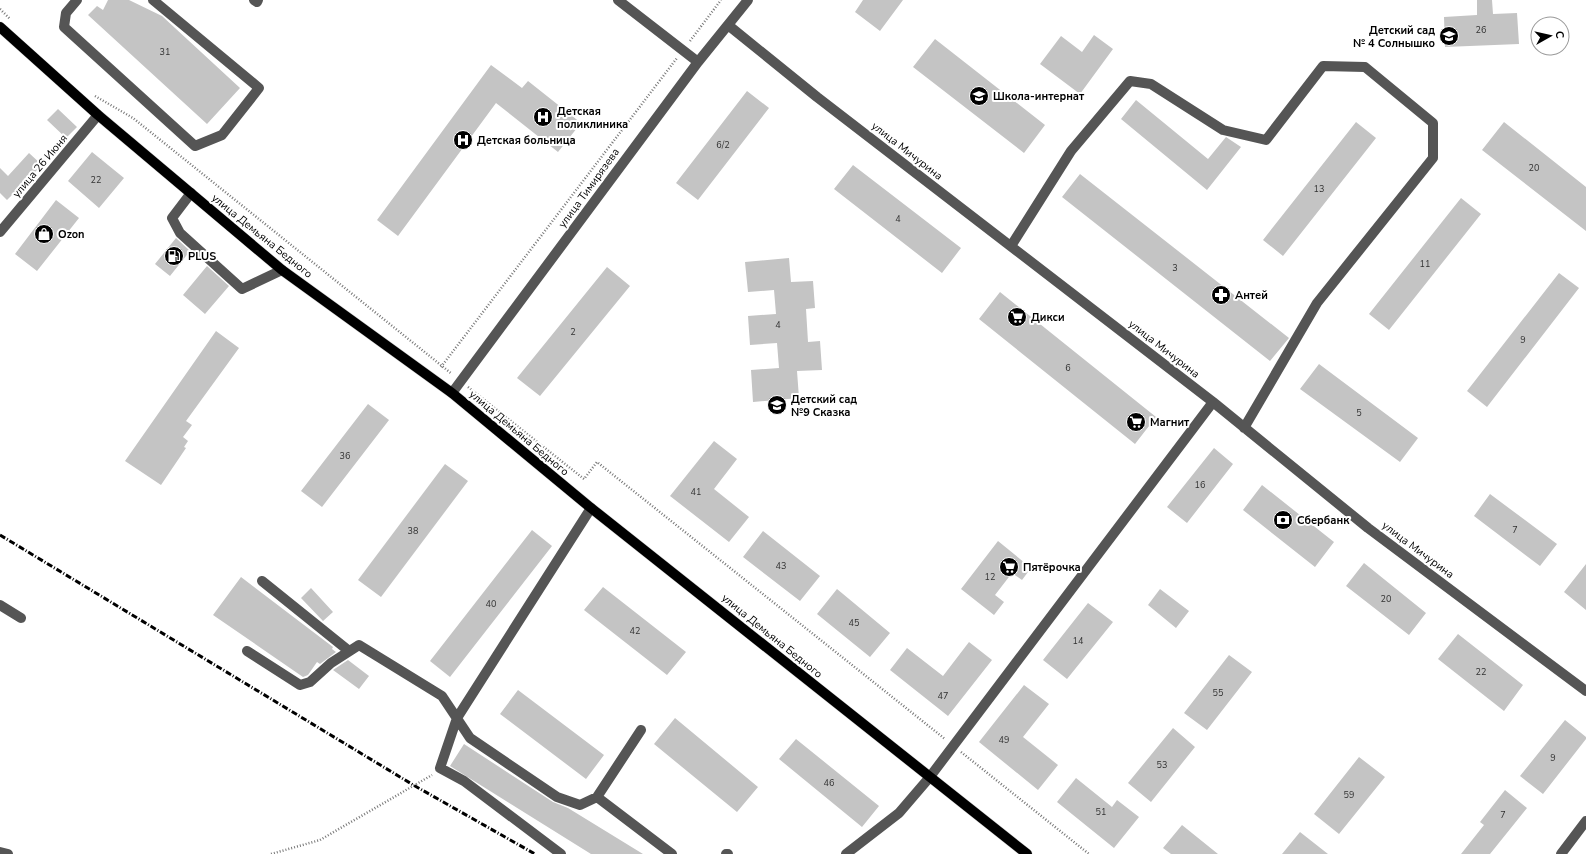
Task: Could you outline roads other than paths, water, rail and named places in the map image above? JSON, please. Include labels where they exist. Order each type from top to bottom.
[{"type":"main road","name":"улица Демьяна Бедного","points":[[0,27],[98,115],[282,270],[452,393],[591,508],[929,778],[1027,854]]},
{"type":"street","points":[[77,0],[66,13],[64,27],[194,146],[222,135],[260,88],[154,0]]},
{"type":"street","points":[[254,0],[257,2],[258,0]]},
{"type":"street","points":[[618,0],[698,62]]},
{"type":"street","name":"улица Тимирязева","points":[[452,393],[698,62],[748,0]]},
{"type":"street","name":"улица Мичурина","points":[[728,25],[817,97],[1213,402],[1368,528],[1586,691]]},
{"type":"street","points":[[1011,246],[1071,151],[1130,81],[1151,84],[1223,130],[1266,140],[1323,66],[1365,67],[1433,123],[1433,158],[1317,303],[1244,428]]},
{"type":"street","name":"улица 26 Июня","points":[[0,232],[98,115]]},
{"type":"street","points":[[191,193],[172,218],[180,233],[242,289],[282,270]]},
{"type":"street","points":[[846,854],[899,813],[929,778],[1213,402]]},
{"type":"street","points":[[561,854],[464,781],[440,768],[456,718],[591,508]]},
{"type":"street","points":[[262,581],[349,651]]},
{"type":"street","points":[[0,605],[21,618]]},
{"type":"street","points":[[247,650],[300,685],[310,682],[331,663],[359,645],[442,696],[470,738],[557,797],[580,805],[597,797],[640,730]]},
{"type":"street","points":[[597,797],[672,854]]},
{"type":"street","points":[[1561,854],[1586,821]]},
{"type":"street","points":[[0,852],[8,854]]},
{"type":"railway","points":[[0,535],[415,786],[535,854]]},
{"type":"place","name":"Детский сад № 4 Солнышко","points":[[1449,36]]},
{"type":"place","name":"Школа-интернат","points":[[979,96]]},
{"type":"place","name":"Детская поликлиника","points":[[543,117]]},
{"type":"place","name":"Детская больница","points":[[463,140]]},
{"type":"place","name":"Ozon","points":[[44,234]]},
{"type":"place","name":"PLUS","points":[[174,256]]},
{"type":"place","name":"Антей","points":[[1221,295]]},
{"type":"place","name":"Дикси","points":[[1017,317]]},
{"type":"place","name":"Детский сад №9 Сказка","points":[[777,405]]},
{"type":"place","name":"Магнит","points":[[1136,422]]},
{"type":"place","name":"Сбербанк","points":[[1283,520]]},
{"type":"place","name":"Пятёрочка","points":[[1009,567]]}]
